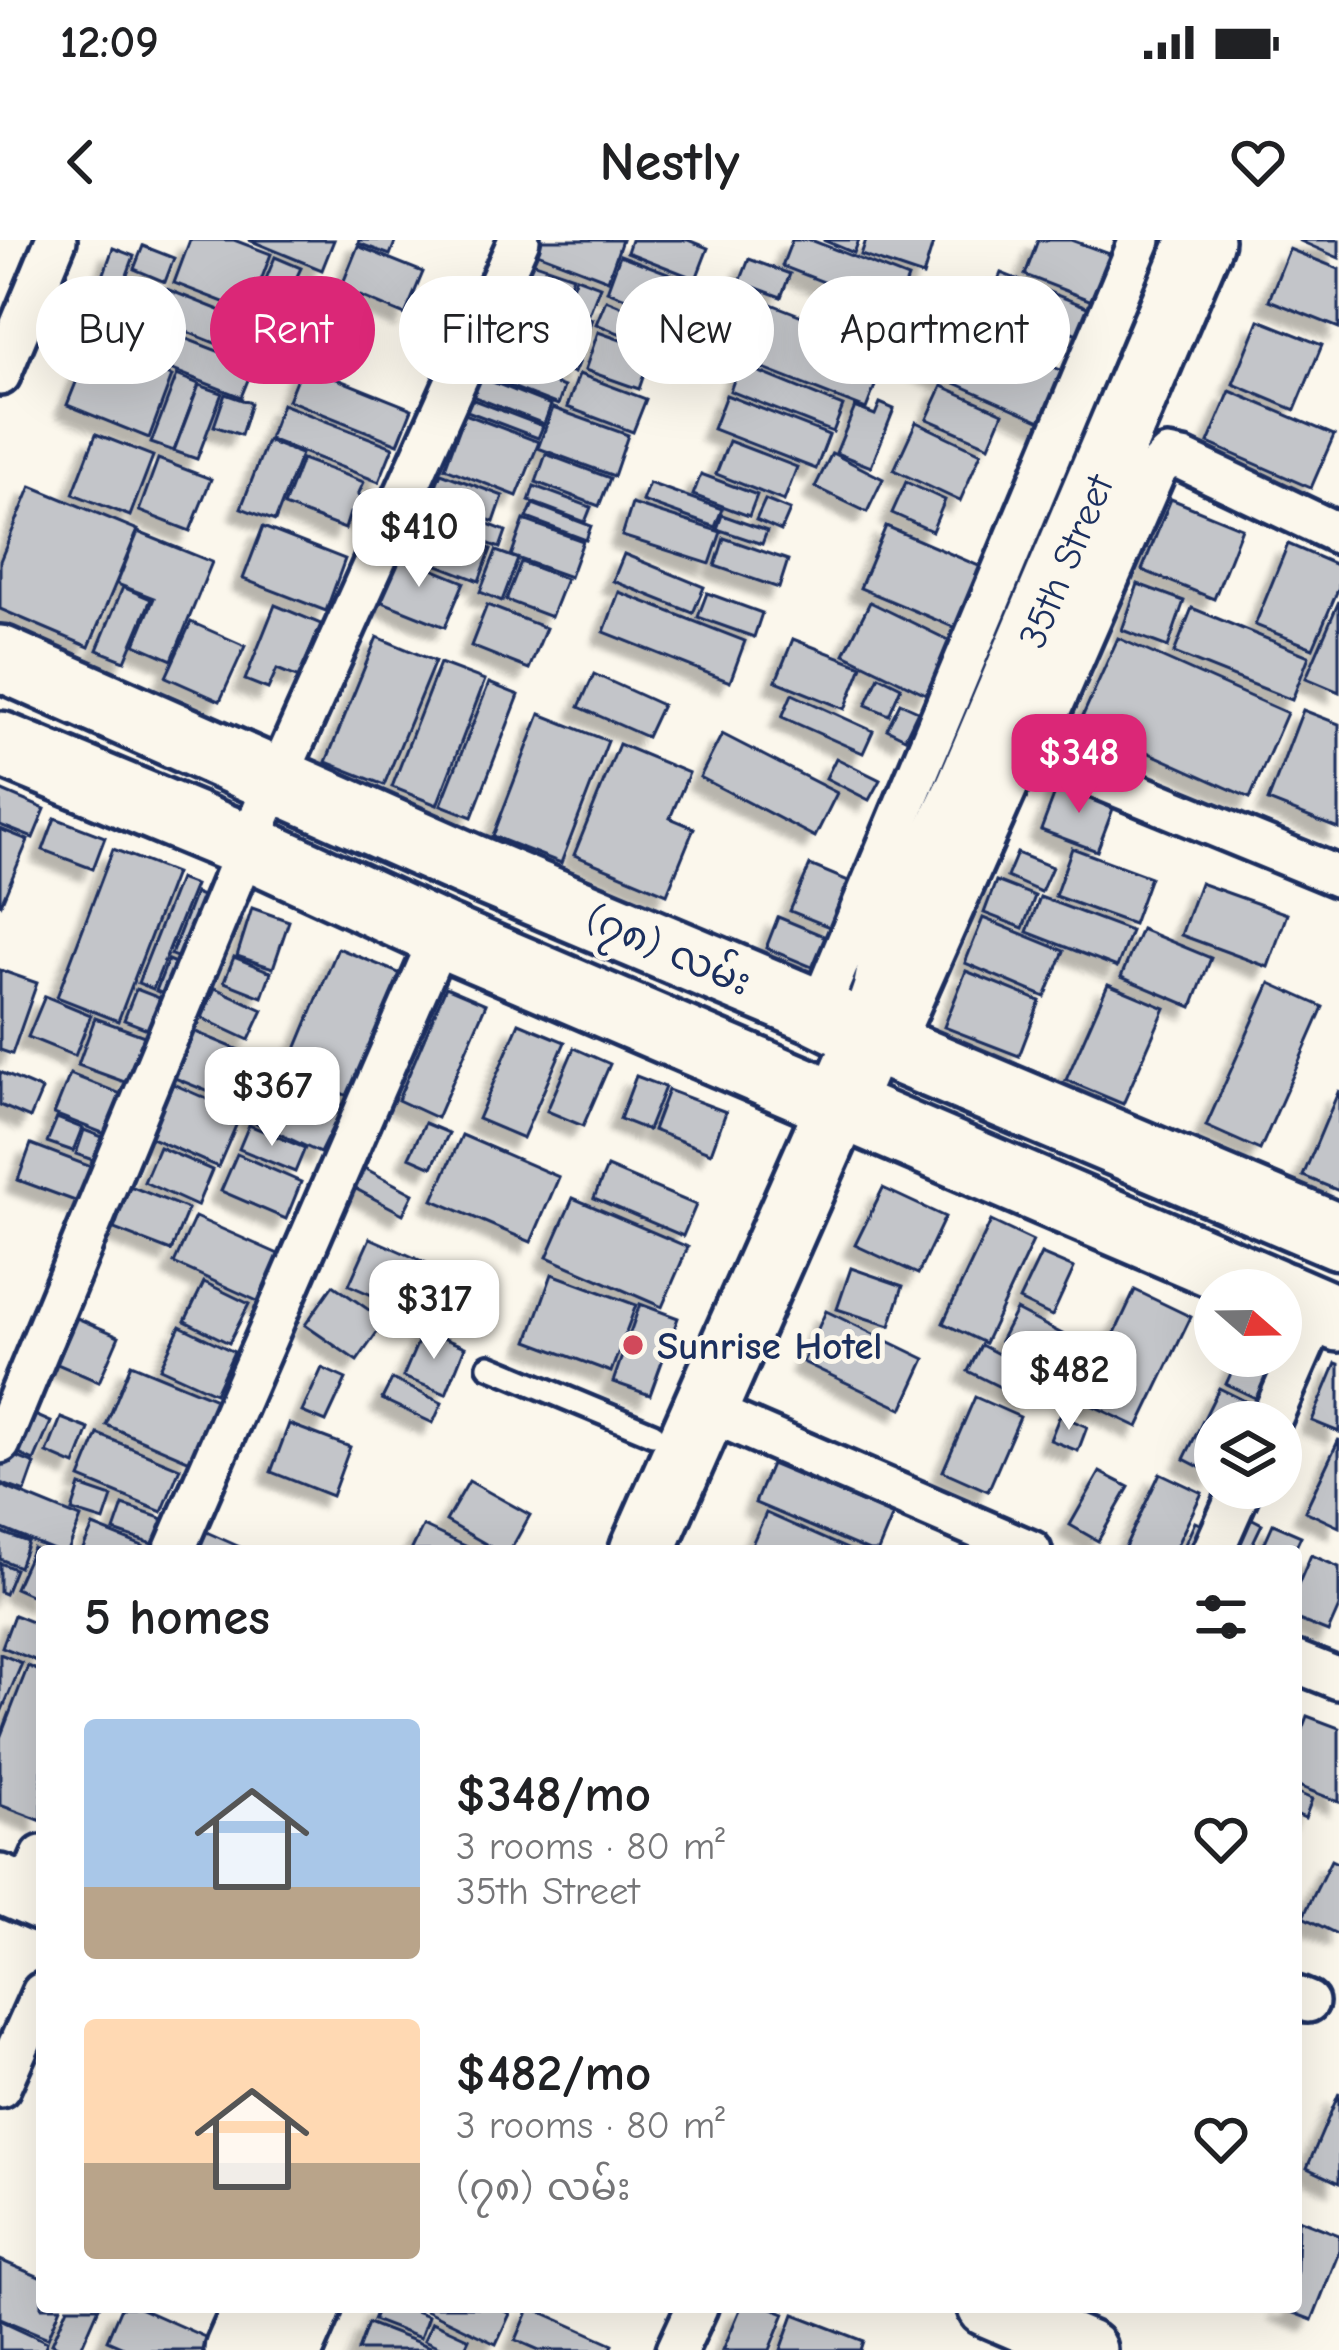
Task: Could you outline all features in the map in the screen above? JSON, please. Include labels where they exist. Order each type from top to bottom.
[{"type":"main road","name":"35th Street","points":[[602,1545],[678,1421],[821,1097],[854,1029],[885,992],[894,946],[968,790],[1201,240]]},
{"type":"main road","name":"(၇၈) လမ်း","points":[[0,658],[1339,1237]]},
{"type":"main road","name":"(၇၈) လမ်း","points":[[0,744],[248,846],[441,935],[1303,1303]]},
{"type":"main road","name":"35th Street","points":[[644,1545],[678,1421]]},
{"type":"main road","points":[[237,2350],[253,2313]]},
{"type":"main road","points":[[290,2350],[306,2313]]},
{"type":"street","points":[[0,1443],[248,846],[519,240]]},
{"type":"street","points":[[854,1029],[1140,240]]},
{"type":"street","points":[[0,375],[43,244]]},
{"type":"street","points":[[854,1029],[1031,733],[1050,712],[1156,470],[1168,457],[1339,534]]},
{"type":"street","points":[[1031,733],[1066,765],[1339,877]]},
{"type":"street","points":[[177,1545],[441,935]]},
{"type":"street","points":[[1276,1401],[1303,1303]]},
{"type":"street","points":[[678,1421],[1015,1545]]},
{"type":"street","points":[[1216,1545],[1232,1509]]},
{"type":"street","points":[[1302,1664],[1339,1679]]},
{"type":"street","points":[[0,2087],[36,2006]]},
{"type":"street","points":[[677,2350],[694,2313]]},
{"type":"street","points":[[999,2313],[1067,2346]]},
{"type":"lane","points":[[489,1366],[678,1421]]},
{"type":"building","points":[[190,240],[234,240],[271,254],[263,276],[210,276],[210,297],[186,288],[186,276],[177,276]]},
{"type":"building","points":[[249,240],[334,240],[322,270]]},
{"type":"building","points":[[359,240],[396,240],[390,255]]},
{"type":"building","points":[[542,240],[622,240],[608,280],[537,253]]},
{"type":"building","points":[[631,240],[688,240],[708,248],[697,276],[627,252]]},
{"type":"building","points":[[792,240],[811,240],[903,276],[808,276],[782,266]]},
{"type":"building","points":[[823,240],[859,240],[854,253]]},
{"type":"building","points":[[866,240],[934,240],[923,276],[861,255]]},
{"type":"building","points":[[1038,240],[1071,240],[1115,256],[1097,303],[1070,292],[1070,276],[1025,275]]},
{"type":"building","points":[[1298,240],[1339,240],[1339,258]]},
{"type":"building","points":[[143,246],[174,258],[167,276],[134,269]]},
{"type":"building","points":[[358,246],[423,272],[421,276],[399,276],[399,312],[375,302],[375,276],[346,276]]},
{"type":"building","points":[[113,248],[134,256],[127,276],[103,276]]},
{"type":"building","points":[[1289,249],[1339,269],[1339,328],[1269,300]]},
{"type":"building","points":[[620,255],[676,276],[616,276],[616,294],[607,291]]},
{"type":"building","points":[[275,257],[301,268],[297,276],[267,276]]},
{"type":"building","points":[[749,259],[790,274],[781,297],[774,294],[774,276],[742,276]]},
{"type":"building","points":[[532,262],[573,276],[527,276]]},
{"type":"building","points":[[592,283],[600,286],[592,306]]},
{"type":"building","points":[[186,297],[210,306],[210,341],[186,332]]},
{"type":"building","points":[[606,300],[616,304],[616,332],[596,324]]},
{"type":"building","points":[[1070,300],[1095,310],[1085,337],[1070,331]]},
{"type":"building","points":[[774,305],[798,314],[798,382],[774,373]]},
{"type":"building","points":[[1259,320],[1322,345],[1295,410],[1233,384]]},
{"type":"building","points":[[598,332],[616,338],[616,381],[592,372]]},
{"type":"building","points":[[186,339],[210,348],[210,384],[246,384],[241,397],[186,375]]},
{"type":"building","points":[[774,378],[843,406],[833,432],[730,391],[733,384],[774,384]]},
{"type":"building","points":[[186,379],[199,384],[174,451],[151,443],[174,384],[186,384]]},
{"type":"building","points":[[592,379],[646,399],[633,432],[567,407],[575,384],[592,384]]},
{"type":"building","points":[[75,384],[169,384],[149,438],[67,405]]},
{"type":"building","points":[[294,384],[350,384],[412,409],[398,444],[288,400]]},
{"type":"building","points":[[477,384],[498,384],[551,405],[544,424],[472,396]]},
{"type":"building","points":[[504,384],[564,387],[558,405]]},
{"type":"building","points":[[802,384],[876,384],[866,409]]},
{"type":"building","points":[[957,384],[1068,384],[1050,425]]},
{"type":"building","points":[[199,385],[222,393],[197,459],[174,451]]},
{"type":"building","points":[[942,386],[1003,413],[989,446],[927,419]]},
{"type":"building","points":[[1230,391],[1334,435],[1311,488],[1208,443]]},
{"type":"building","points":[[225,394],[251,403],[241,435],[214,426]]},
{"type":"building","points":[[726,395],[829,435],[816,469],[713,429]]},
{"type":"building","points":[[471,399],[543,426],[538,438],[467,411]]},
{"type":"building","points":[[880,403],[894,409],[871,467],[836,453],[855,407],[875,415]]},
{"type":"building","points":[[282,404],[393,447],[379,482],[269,439]]},
{"type":"building","points":[[553,408],[628,435],[614,476],[538,448]]},
{"type":"building","points":[[465,414],[539,442],[517,496],[445,468]]},
{"type":"building","points":[[916,422],[981,453],[960,501],[894,470]]},
{"type":"building","points":[[96,434],[153,456],[130,516],[73,494]]},
{"type":"building","points":[[267,441],[301,454],[275,521],[241,508]]},
{"type":"building","points":[[729,441],[797,467],[784,501],[716,474]]},
{"type":"building","points":[[832,453],[883,479],[867,512],[815,487]]},
{"type":"building","points":[[546,454],[610,478],[599,506],[536,482]]},
{"type":"building","points":[[158,459],[211,479],[190,531],[139,511]]},
{"type":"building","points":[[302,459],[364,482],[358,495],[375,501],[368,519],[350,513],[345,529],[284,506]]},
{"type":"building","points":[[441,473],[503,496],[494,522],[431,498]]},
{"type":"building","points":[[701,474],[757,495],[749,516],[693,495]]},
{"type":"building","points":[[906,482],[945,500],[932,531],[892,513]]},
{"type":"building","points":[[649,483],[722,509],[715,527],[642,501]]},
{"type":"building","points":[[31,486],[138,530],[89,647],[0,609],[0,561]]},
{"type":"building","points":[[534,486],[591,507],[585,522],[529,501]]},
{"type":"building","points":[[1171,499],[1242,528],[1214,599],[1142,570]]},
{"type":"building","points":[[765,500],[790,510],[781,531],[756,520]]},
{"type":"building","points":[[430,501],[506,531],[500,548],[423,519]]},
{"type":"building","points":[[533,504],[591,526],[586,540],[527,518]]},
{"type":"building","points":[[632,504],[721,532],[710,564],[622,536]]},
{"type":"building","points":[[722,515],[767,531],[762,544],[717,529]]},
{"type":"building","points":[[524,520],[583,541],[570,577],[511,556]]},
{"type":"building","points":[[429,525],[491,549],[479,581],[417,557]]},
{"type":"building","points":[[886,526],[986,569],[960,630],[860,588]]},
{"type":"building","points":[[263,527],[345,559],[326,611],[243,579]]},
{"type":"building","points":[[138,532],[212,562],[172,660],[135,644],[154,598],[117,584]]},
{"type":"building","points":[[724,538],[788,560],[779,588],[715,566]]},
{"type":"building","points":[[1288,544],[1339,566],[1339,587],[1313,648],[1255,625]]},
{"type":"building","points":[[496,551],[518,559],[502,601],[480,592]]},
{"type":"building","points":[[393,553],[464,582],[445,627],[375,599]]},
{"type":"building","points":[[624,554],[704,587],[693,613],[613,581]]},
{"type":"building","points":[[521,562],[566,579],[551,617],[506,600]]},
{"type":"building","points":[[1138,584],[1184,601],[1168,647],[1122,630]]},
{"type":"building","points":[[123,587],[151,599],[125,661],[97,650]]},
{"type":"building","points":[[619,592],[745,641],[730,682],[604,632]]},
{"type":"building","points":[[707,593],[762,613],[754,637],[698,617]]},
{"type":"building","points":[[1339,601],[1339,692],[1306,678]]},
{"type":"building","points":[[870,602],[952,642],[926,694],[844,654]]},
{"type":"building","points":[[275,605],[321,624],[299,678],[277,669],[268,689],[245,680]]},
{"type":"building","points":[[487,605],[546,628],[529,669],[471,646]]},
{"type":"building","points":[[1192,608],[1309,656],[1292,700],[1174,653]]},
{"type":"building","points":[[191,622],[245,646],[220,701],[166,677]]},
{"type":"building","points":[[377,637],[435,661],[384,785],[326,762]]},
{"type":"building","points":[[1118,638],[1287,713],[1250,798],[1080,722]]},
{"type":"building","points":[[793,639],[862,666],[845,709],[776,681]]},
{"type":"building","points":[[440,663],[485,680],[437,805],[392,787]]},
{"type":"building","points":[[594,674],[662,705],[647,737],[579,707]]},
{"type":"building","points":[[879,676],[901,687],[889,715],[866,705]]},
{"type":"building","points":[[489,683],[519,695],[472,817],[441,805]]},
{"type":"building","points":[[792,694],[873,731],[863,753],[782,717]]},
{"type":"building","points":[[900,703],[918,711],[905,738],[887,729]]},
{"type":"building","points":[[1303,710],[1339,724],[1339,829],[1268,801]]},
{"type":"building","points":[[540,714],[608,741],[561,863],[493,836]]},
{"type":"building","points":[[722,734],[837,793],[815,837],[700,777]]},
{"type":"building","points":[[619,744],[689,773],[670,818],[694,828],[667,894],[574,855]]},
{"type":"building","points":[[836,758],[880,780],[869,800],[826,778]]},
{"type":"building","points":[[1060,780],[1116,801],[1097,851],[1041,830]]},
{"type":"building","points":[[0,790],[45,809],[33,838],[0,825]]},
{"type":"building","points":[[55,818],[105,837],[93,869],[43,850]]},
{"type":"building","points":[[0,829],[28,840],[1,904],[0,903]]},
{"type":"building","points":[[1072,848],[1150,877],[1133,924],[1055,896]]},
{"type":"building","points":[[113,849],[175,873],[118,1021],[57,997]]},
{"type":"building","points":[[1017,853],[1052,867],[1041,892],[1007,877]]},
{"type":"building","points":[[810,865],[851,882],[832,928],[790,911]]},
{"type":"building","points":[[179,879],[195,885],[153,989],[138,983]]},
{"type":"building","points":[[996,881],[1035,896],[1023,928],[984,913]]},
{"type":"building","points":[[1200,883],[1287,914],[1268,967],[1181,935]]},
{"type":"building","points":[[195,893],[219,903],[195,964],[171,955]]},
{"type":"building","points":[[1040,897],[1131,931],[1117,967],[1027,932]]},
{"type":"building","points":[[252,908],[289,921],[273,968],[237,956]]},
{"type":"building","points":[[778,917],[831,939],[819,970],[766,948]]},
{"type":"building","points":[[983,918],[1064,951],[1045,997],[965,963]]},
{"type":"building","points":[[1141,929],[1211,958],[1192,1007],[1121,977]]},
{"type":"building","points":[[338,948],[411,978],[360,1101],[287,1071]]},
{"type":"building","points":[[234,957],[271,972],[262,997],[224,982]]},
{"type":"building","points":[[168,960],[191,970],[178,1000],[156,991]]},
{"type":"building","points":[[0,970],[37,983],[12,1054],[0,1050]]},
{"type":"building","points":[[966,971],[1040,1001],[1019,1056],[944,1027]]},
{"type":"building","points":[[1270,983],[1323,1007],[1260,1150],[1206,1126]]},
{"type":"building","points":[[1108,984],[1165,1008],[1123,1104],[1066,1080]]},
{"type":"building","points":[[446,987],[486,1004],[437,1118],[398,1100]]},
{"type":"building","points":[[215,988],[263,1010],[249,1040],[202,1018]]},
{"type":"building","points":[[136,989],[175,1004],[163,1035],[124,1020]]},
{"type":"building","points":[[45,996],[91,1015],[75,1056],[28,1037]]},
{"type":"building","points":[[95,1018],[147,1037],[130,1084],[78,1065]]},
{"type":"building","points":[[519,1023],[565,1042],[523,1138],[478,1119]]},
{"type":"building","points":[[191,1030],[270,1063],[251,1109],[172,1077]]},
{"type":"building","points":[[574,1048],[610,1064],[583,1126],[547,1111]]},
{"type":"building","points":[[0,1072],[42,1090],[30,1118],[0,1105]]},
{"type":"building","points":[[272,1073],[343,1106],[320,1153],[250,1120]]},
{"type":"building","points":[[70,1074],[134,1099],[118,1139],[54,1114]]},
{"type":"building","points":[[636,1076],[665,1087],[648,1130],[620,1119]]},
{"type":"building","points":[[173,1084],[241,1114],[218,1167],[149,1137]]},
{"type":"building","points":[[668,1090],[726,1112],[711,1153],[653,1130]]},
{"type":"building","points":[[1339,1090],[1339,1191],[1303,1176]]},
{"type":"building","points":[[57,1118],[82,1128],[73,1151],[47,1142]]},
{"type":"building","points":[[425,1123],[449,1133],[432,1167],[409,1157]]},
{"type":"building","points":[[249,1125],[305,1148],[295,1172],[239,1149]]},
{"type":"building","points":[[84,1130],[113,1141],[104,1164],[76,1154]]},
{"type":"building","points":[[462,1135],[559,1177],[531,1242],[433,1200]]},
{"type":"building","points":[[31,1144],[102,1171],[89,1206],[18,1180]]},
{"type":"building","points":[[159,1147],[212,1170],[197,1206],[144,1182]]},
{"type":"building","points":[[237,1154],[301,1182],[286,1219],[221,1191]]},
{"type":"building","points":[[355,1163],[413,1194],[403,1214],[345,1183]]},
{"type":"building","points":[[607,1167],[696,1205],[683,1236],[594,1198]]},
{"type":"building","points":[[130,1186],[188,1209],[171,1251],[114,1229]]},
{"type":"building","points":[[883,1188],[945,1217],[918,1274],[855,1245]]},
{"type":"building","points":[[573,1198],[688,1247],[662,1307],[547,1257]]},
{"type":"building","points":[[195,1217],[285,1257],[264,1304],[174,1263]]},
{"type":"building","points":[[991,1221],[1033,1241],[985,1343],[943,1323]]},
{"type":"building","points":[[370,1238],[449,1273],[429,1320],[349,1285]]},
{"type":"building","points":[[1041,1254],[1074,1268],[1052,1316],[1019,1300]]},
{"type":"building","points":[[851,1268],[903,1286],[890,1326],[837,1309]]},
{"type":"building","points":[[552,1274],[636,1305],[611,1372],[528,1341]]},
{"type":"building","points":[[204,1282],[249,1304],[229,1343],[185,1321]]},
{"type":"building","points":[[333,1285],[385,1321],[357,1361],[305,1325]]},
{"type":"building","points":[[1135,1290],[1191,1317],[1138,1427],[1083,1401]]},
{"type":"building","points":[[640,1304],[678,1318],[650,1395],[613,1382]]},
{"type":"building","points":[[1016,1310],[1064,1335],[1049,1365],[1000,1341]]},
{"type":"building","points":[[826,1311],[925,1359],[902,1409],[803,1362]]},
{"type":"building","points":[[77,1318],[119,1336],[99,1382],[57,1364]]},
{"type":"building","points":[[180,1326],[234,1352],[215,1393],[160,1368]]},
{"type":"building","points":[[423,1330],[465,1347],[446,1394],[403,1377]]},
{"type":"building","points":[[981,1345],[1039,1375],[1026,1400],[968,1371]]},
{"type":"building","points":[[131,1364],[216,1399],[190,1461],[106,1425]]},
{"type":"building","points":[[1339,1364],[1339,1432],[1312,1421]]},
{"type":"building","points":[[322,1368],[346,1379],[326,1422],[302,1412]]},
{"type":"building","points":[[1229,1377],[1279,1377],[1267,1401],[1226,1384]]},
{"type":"building","points":[[392,1379],[442,1403],[433,1423],[382,1399]]},
{"type":"building","points":[[1219,1388],[1245,1401],[1213,1401]]},
{"type":"building","points":[[975,1397],[1020,1417],[988,1491],[943,1471]]},
{"type":"building","points":[[28,1412],[51,1422],[34,1461],[11,1450]]},
{"type":"building","points":[[1060,1415],[1087,1427],[1078,1451],[1050,1440]]},
{"type":"building","points":[[61,1418],[89,1429],[75,1465],[47,1453]]},
{"type":"building","points":[[289,1424],[350,1447],[332,1496],[271,1472]]},
{"type":"building","points":[[98,1434],[180,1468],[162,1512],[80,1478]]},
{"type":"building","points":[[1194,1439],[1194,1464],[1184,1459]]},
{"type":"building","points":[[1339,1439],[1339,1527],[1305,1511]]},
{"type":"building","points":[[0,1450],[35,1464],[25,1492],[0,1483]]},
{"type":"building","points":[[771,1464],[893,1515],[880,1545],[855,1545],[755,1503]]},
{"type":"building","points":[[1100,1472],[1129,1487],[1098,1541],[1070,1525]]},
{"type":"building","points":[[1160,1473],[1194,1489],[1194,1509],[1177,1545],[1126,1545]]},
{"type":"building","points":[[469,1481],[530,1515],[513,1545],[488,1545],[446,1521]]},
{"type":"building","points":[[0,1485],[81,1518],[70,1545],[41,1545],[0,1528]]},
{"type":"building","points":[[80,1486],[112,1497],[104,1521],[72,1511]]},
{"type":"building","points":[[123,1505],[172,1522],[165,1545],[114,1531]]},
{"type":"building","points":[[766,1513],[838,1545],[752,1545]]},
{"type":"building","points":[[1243,1514],[1262,1524],[1252,1545],[1227,1545]]},
{"type":"building","points":[[1195,1522],[1215,1531],[1209,1545],[1185,1545]]},
{"type":"building","points":[[1273,1524],[1301,1536],[1297,1545],[1264,1545]]},
{"type":"building","points":[[93,1526],[140,1545],[85,1545]]},
{"type":"building","points":[[193,1526],[236,1545],[185,1545]]},
{"type":"building","points":[[423,1526],[463,1545],[414,1545]]},
{"type":"building","points":[[0,1532],[28,1542],[19,1567],[0,1559]]},
{"type":"building","points":[[33,1548],[36,1549],[36,1597],[15,1588]]},
{"type":"building","points":[[1311,1555],[1339,1567],[1339,1607],[1328,1632],[1302,1621],[1302,1576]]},
{"type":"building","points":[[0,1563],[15,1569],[5,1594],[0,1592]]},
{"type":"building","points":[[14,1615],[36,1624],[36,1661],[2,1647]]},
{"type":"building","points":[[0,1654],[22,1663],[0,1715]]},
{"type":"building","points":[[28,1666],[36,1669],[36,1819],[0,1805],[0,1738]]},
{"type":"building","points":[[1307,1716],[1339,1728],[1339,1802],[1302,1787],[1302,1729]]},
{"type":"building","points":[[1302,1795],[1312,1799],[1302,1817]]},
{"type":"building","points":[[1331,1860],[1339,1864],[1339,1935],[1303,1917]]},
{"type":"building","points":[[1339,2093],[1339,2183],[1307,2168]]},
{"type":"building","points":[[1302,2221],[1339,2235],[1339,2252],[1312,2320],[1294,2313],[1302,2313]]},
{"type":"building","points":[[0,2260],[36,2275],[36,2313],[58,2313],[48,2338],[0,2318]]},
{"type":"building","points":[[65,2313],[96,2313],[80,2350],[65,2350],[52,2343]]},
{"type":"building","points":[[118,2313],[151,2313],[207,2338],[202,2350],[130,2350],[107,2340]]},
{"type":"building","points":[[376,2313],[428,2316],[420,2338],[373,2320]]},
{"type":"building","points":[[431,2313],[510,2314],[496,2344]]},
{"type":"building","points":[[527,2313],[543,2313],[613,2344],[611,2350],[539,2350],[516,2340]]},
{"type":"building","points":[[738,2313],[785,2313],[770,2350],[723,2350]]},
{"type":"building","points":[[794,2314],[864,2341],[861,2350],[781,2350]]},
{"type":"building","points":[[0,2320],[47,2342],[44,2350],[0,2350]]},
{"type":"building","points":[[432,2322],[469,2339],[464,2350],[446,2350],[424,2340]]},
{"type":"building","points":[[368,2323],[435,2349],[435,2350],[358,2350]]},
{"type":"place","name":"Sunrise Hotel","points":[[633,1345]]}]
